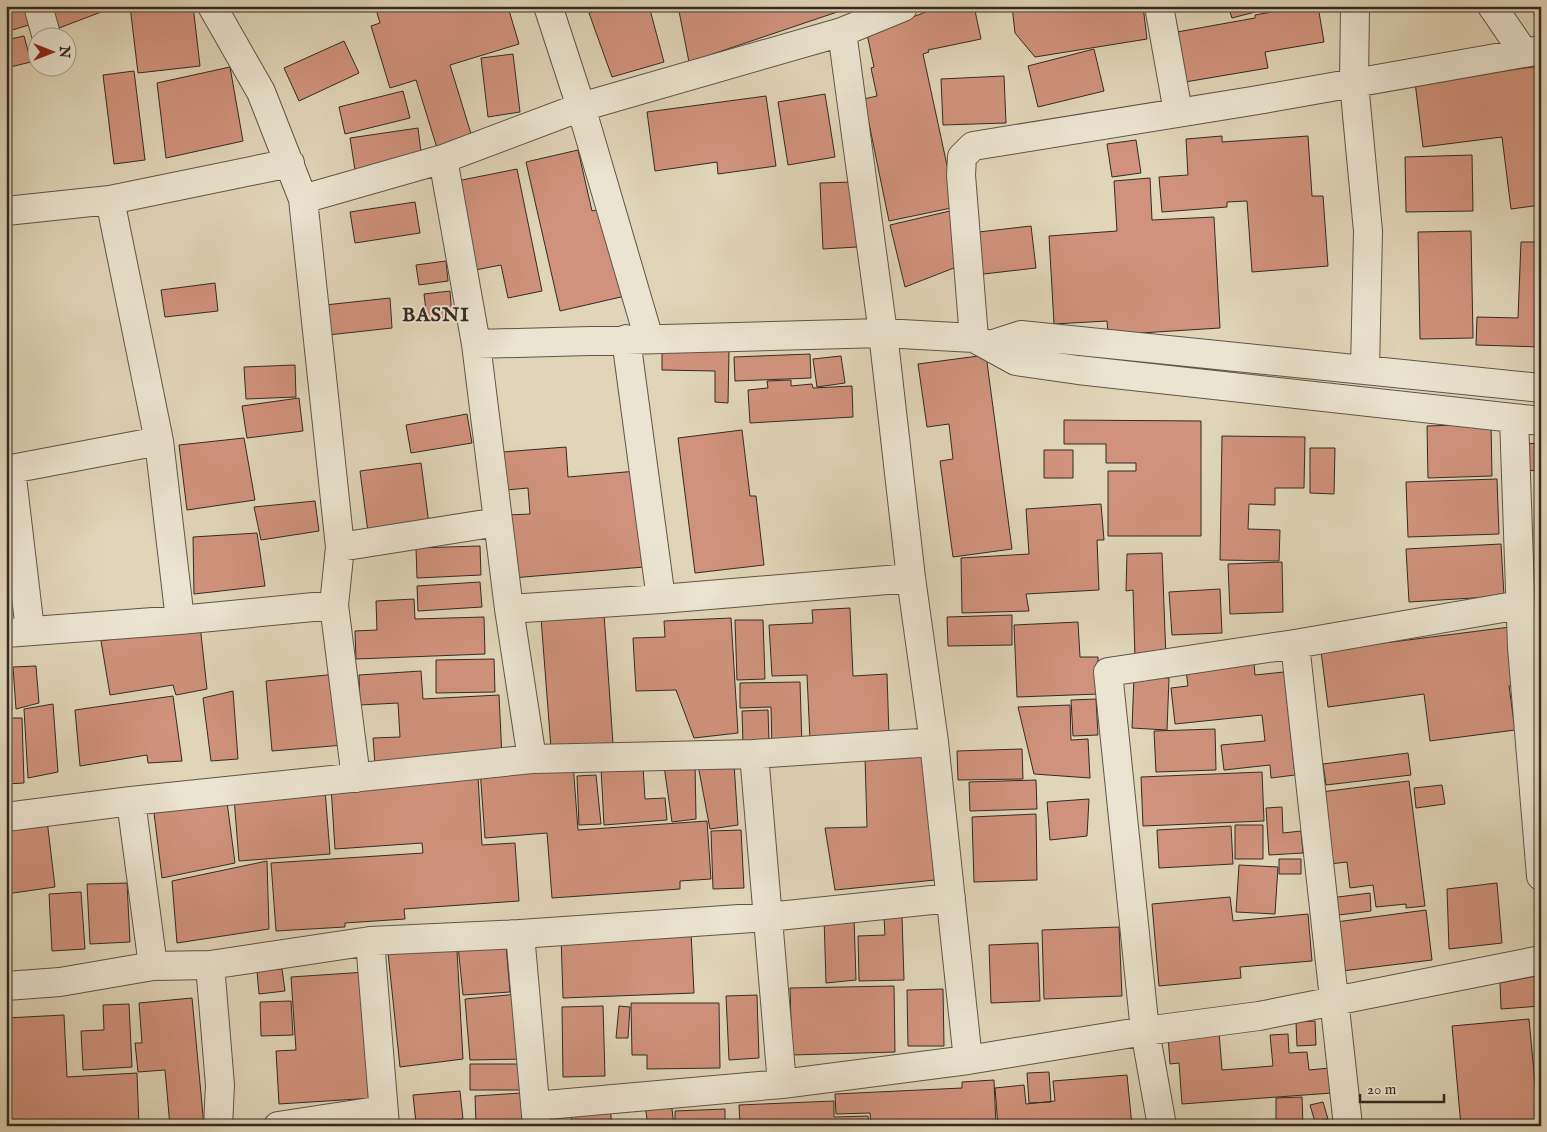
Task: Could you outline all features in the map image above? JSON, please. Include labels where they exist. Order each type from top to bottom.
[{"type":"street","points":[[38,6],[44,28]]},
{"type":"street","points":[[548,6],[581,107],[638,339],[661,599]]},
{"type":"street","points":[[1159,6],[1178,112]]},
{"type":"street","points":[[1354,6],[1354,84],[1368,230],[1365,370]]},
{"type":"street","points":[[1492,6],[1532,52]]},
{"type":"street","points":[[303,199],[443,159],[581,107],[842,32],[903,7]]},
{"type":"street","points":[[219,8],[251,71],[290,163],[303,199],[340,547],[334,605],[356,778]]},
{"type":"street","points":[[842,32],[883,333],[911,578],[934,742],[968,1060]]},
{"type":"street","points":[[982,341],[961,176],[962,157],[973,146],[1354,84],[1532,52]]},
{"type":"street","points":[[443,159],[476,344],[509,610],[532,759]]},
{"type":"street","points":[[6,211],[110,200],[290,163]]},
{"type":"street","points":[[110,200],[158,441],[180,620]]},
{"type":"street","points":[[476,344],[883,333],[982,341],[1021,335],[1541,388]]},
{"type":"street","points":[[982,341],[1016,361],[1078,370],[1541,421]]},
{"type":"street","points":[[1514,418],[1520,605],[1531,648],[1541,876]]},
{"type":"street","points":[[158,441],[9,470],[18,631],[180,620],[334,605]]},
{"type":"street","points":[[340,547],[498,522]]},
{"type":"street","points":[[509,610],[911,578]]},
{"type":"street","points":[[1162,1126],[1145,1031],[1108,672],[1295,644],[1520,605]]},
{"type":"street","points":[[1295,644],[1348,1126]]},
{"type":"street","points":[[6,818],[131,801],[532,759],[754,754],[934,742]]},
{"type":"street","points":[[754,754],[782,1084]]},
{"type":"street","points":[[131,801],[153,966]]},
{"type":"street","points":[[6,986],[60,982],[153,966],[210,965],[370,940],[520,934],[768,917],[951,898]]},
{"type":"street","points":[[520,934],[536,1116],[968,1060],[1145,1031],[1259,1016],[1541,960]]},
{"type":"street","points":[[278,1126],[384,1118],[370,940]]},
{"type":"street","points":[[210,965],[220,1086],[218,1126]]},
{"type":"building","points":[[6,6],[29,6],[35,23],[6,32]]},
{"type":"building","points":[[52,6],[117,6],[59,28]]},
{"type":"building","points":[[130,6],[193,6],[200,66],[138,73]]},
{"type":"building","points":[[375,6],[493,6],[495,11],[508,7],[519,44],[450,65],[472,137],[437,148],[416,80],[390,88],[371,26],[380,23]]},
{"type":"building","points":[[615,6],[649,6],[664,62],[612,77],[589,13]]},
{"type":"building","points":[[678,6],[855,6],[689,62]]},
{"type":"building","points":[[928,6],[974,6],[981,39],[928,50],[929,52],[923,54],[956,207],[889,221],[864,99],[877,96],[871,68],[874,67],[867,34],[926,12]]},
{"type":"building","points":[[1012,6],[1143,6],[1147,39],[1035,57],[1015,33]]},
{"type":"building","points":[[1228,6],[1258,6],[1259,11],[1232,18]]},
{"type":"building","points":[[1305,6],[1318,6],[1324,42],[1265,52],[1268,68],[1185,82],[1177,32],[1255,18],[1255,15]]},
{"type":"building","points":[[24,36],[28,51],[28,63],[6,68],[6,40]]},
{"type":"building","points":[[344,41],[359,73],[299,101],[284,68]]},
{"type":"building","points":[[1094,49],[1104,91],[1038,107],[1028,66]]},
{"type":"building","points":[[513,54],[520,112],[488,117],[481,58]]},
{"type":"building","points":[[1541,66],[1541,205],[1511,209],[1502,137],[1423,147],[1415,82]]},
{"type":"building","points":[[230,67],[243,141],[166,158],[157,83]]},
{"type":"building","points":[[134,71],[145,160],[114,164],[103,75]]},
{"type":"building","points":[[1004,76],[1006,123],[943,125],[941,79]]},
{"type":"building","points":[[403,91],[410,118],[345,134],[339,107]]},
{"type":"building","points":[[825,94],[835,157],[788,165],[778,102]]},
{"type":"building","points":[[766,96],[776,166],[718,174],[717,162],[655,171],[647,112]]},
{"type":"building","points":[[418,128],[422,160],[355,170],[350,138]]},
{"type":"building","points":[[1222,136],[1222,142],[1308,136],[1312,196],[1323,196],[1328,266],[1252,272],[1247,201],[1227,202],[1227,207],[1162,212],[1159,177],[1188,175],[1186,139]]},
{"type":"building","points":[[1136,140],[1141,173],[1112,177],[1107,144]]},
{"type":"building","points":[[578,150],[592,211],[604,208],[634,294],[560,311],[526,162]]},
{"type":"building","points":[[1472,155],[1473,211],[1406,212],[1405,157]]},
{"type":"building","points":[[517,169],[542,291],[508,298],[501,265],[475,270],[457,181]]},
{"type":"building","points":[[1150,178],[1152,220],[1214,217],[1220,328],[1108,335],[1107,321],[1054,324],[1049,236],[1117,231],[1114,181]]},
{"type":"building","points":[[854,182],[857,247],[823,249],[820,183]]},
{"type":"building","points":[[415,202],[420,233],[355,243],[350,212]]},
{"type":"building","points":[[954,210],[964,264],[905,287],[890,225]]},
{"type":"building","points":[[1031,226],[1036,268],[975,275],[970,233]]},
{"type":"building","points":[[1471,231],[1473,338],[1420,339],[1418,232]]},
{"type":"building","points":[[1521,242],[1541,242],[1541,347],[1476,345],[1477,317],[1518,318]]},
{"type":"building","points":[[446,261],[448,281],[419,285],[416,265]]},
{"type":"building","points":[[215,283],[218,311],[165,317],[161,290]]},
{"type":"building","points":[[450,291],[452,316],[427,319],[424,294]]},
{"type":"building","points":[[390,298],[392,328],[328,335],[325,305]]},
{"type":"building","points":[[662,348],[729,350],[728,403],[715,402],[715,371],[662,370]]},
{"type":"building","points":[[810,354],[811,378],[735,381],[734,357]]},
{"type":"building","points":[[986,355],[1012,549],[953,557],[940,461],[953,459],[949,424],[927,427],[918,364]]},
{"type":"building","points":[[841,356],[845,383],[817,387],[813,359]]},
{"type":"building","points":[[295,365],[296,397],[246,399],[244,367]]},
{"type":"building","points":[[791,380],[791,386],[812,384],[813,388],[852,386],[853,417],[750,423],[748,390],[768,388],[767,381]]},
{"type":"building","points":[[299,398],[303,431],[247,438],[242,406]]},
{"type":"building","points":[[467,414],[472,443],[411,453],[406,425]]},
{"type":"building","points":[[1064,420],[1201,421],[1201,536],[1108,536],[1108,471],[1136,471],[1136,463],[1106,463],[1106,444],[1064,444]]},
{"type":"building","points":[[1491,424],[1492,476],[1428,478],[1427,426]]},
{"type":"building","points":[[742,430],[750,496],[756,496],[764,565],[695,573],[678,438]]},
{"type":"building","points":[[1222,436],[1305,437],[1304,488],[1275,488],[1275,505],[1249,504],[1248,529],[1280,530],[1279,561],[1220,560]]},
{"type":"building","points":[[244,438],[255,500],[187,510],[179,445]]},
{"type":"building","points":[[1523,443],[1541,444],[1541,471],[1522,470]]},
{"type":"building","points":[[566,447],[568,477],[637,471],[644,567],[512,578],[507,515],[530,514],[528,488],[506,490],[503,452]]},
{"type":"building","points":[[1310,448],[1335,448],[1334,494],[1310,493]]},
{"type":"building","points":[[1044,450],[1073,450],[1073,478],[1044,478]]},
{"type":"building","points":[[421,463],[429,524],[368,532],[360,471]]},
{"type":"building","points":[[1497,479],[1499,534],[1408,537],[1406,482]]},
{"type":"building","points":[[6,483],[25,608],[6,610]]},
{"type":"building","points":[[315,501],[319,531],[261,540],[254,507]]},
{"type":"building","points":[[1101,504],[1104,540],[1097,540],[1099,590],[1026,594],[1029,611],[962,613],[961,558],[1029,554],[1026,509]]},
{"type":"building","points":[[257,533],[265,586],[194,594],[193,537]]},
{"type":"building","points":[[1501,544],[1504,596],[1409,602],[1406,549]]},
{"type":"building","points":[[480,546],[481,575],[417,578],[416,548]]},
{"type":"building","points":[[1162,553],[1166,659],[1135,659],[1133,590],[1126,591],[1127,554]]},
{"type":"building","points":[[1282,562],[1283,612],[1230,614],[1228,564]]},
{"type":"building","points":[[480,582],[482,607],[418,611],[417,586]]},
{"type":"building","points":[[1220,589],[1222,633],[1172,635],[1169,592]]},
{"type":"building","points":[[414,599],[415,619],[484,617],[485,654],[356,659],[355,631],[377,630],[376,601]]},
{"type":"building","points":[[850,608],[853,676],[887,674],[889,736],[810,740],[807,675],[772,676],[769,625],[813,623],[812,610]]},
{"type":"building","points":[[604,614],[613,744],[551,748],[541,618]]},
{"type":"building","points":[[1012,615],[1012,645],[948,646],[947,617]]},
{"type":"building","points":[[731,618],[738,733],[694,738],[676,690],[636,691],[633,638],[665,637],[664,621]]},
{"type":"building","points":[[735,620],[763,620],[765,679],[737,680]]},
{"type":"building","points":[[1078,622],[1080,657],[1098,657],[1099,694],[1017,697],[1014,625]]},
{"type":"building","points":[[200,625],[207,689],[176,695],[173,685],[110,695],[101,641]]},
{"type":"building","points":[[1510,627],[1517,685],[1509,686],[1515,730],[1430,741],[1424,694],[1328,707],[1321,651]]},
{"type":"building","points":[[6,653],[9,653],[12,711],[6,712]]},
{"type":"building","points":[[494,659],[495,692],[436,693],[436,660]]},
{"type":"building","points":[[1254,663],[1255,675],[1284,672],[1295,775],[1271,778],[1270,765],[1224,770],[1221,745],[1265,741],[1262,715],[1175,724],[1171,688],[1188,686],[1186,670]]},
{"type":"building","points":[[36,666],[39,703],[16,709],[13,667]]},
{"type":"building","points":[[421,671],[423,699],[499,695],[502,757],[375,764],[373,738],[400,737],[398,703],[360,705],[359,675]]},
{"type":"building","points":[[337,674],[344,745],[272,751],[266,681]]},
{"type":"building","points":[[1134,676],[1169,678],[1167,730],[1132,728]]},
{"type":"building","points":[[800,682],[802,747],[772,748],[771,707],[740,708],[740,683]]},
{"type":"building","points":[[233,691],[238,759],[211,761],[203,698]]},
{"type":"building","points":[[173,696],[182,761],[148,763],[147,755],[80,766],[75,710]]},
{"type":"building","points":[[1096,699],[1098,735],[1073,736],[1071,700]]},
{"type":"building","points":[[53,704],[58,772],[28,778],[24,709]]},
{"type":"building","points":[[1070,705],[1071,740],[1088,739],[1090,778],[1034,774],[1018,707]]},
{"type":"building","points":[[768,710],[769,742],[743,743],[742,711]]},
{"type":"building","points":[[6,718],[22,718],[24,783],[6,784]]},
{"type":"building","points":[[1215,729],[1216,770],[1156,772],[1154,731]]},
{"type":"building","points":[[1022,749],[1023,779],[958,780],[957,751]]},
{"type":"building","points":[[1408,753],[1411,775],[1326,785],[1323,764]]},
{"type":"building","points":[[922,755],[935,880],[835,890],[825,828],[867,827],[865,757]]},
{"type":"building","points":[[573,763],[578,830],[707,821],[711,879],[680,881],[680,889],[552,898],[547,833],[485,838],[480,769]]},
{"type":"building","points":[[695,763],[696,819],[672,822],[664,766]]},
{"type":"building","points":[[734,764],[738,825],[710,829],[698,765]]},
{"type":"building","points":[[643,766],[645,799],[665,798],[667,820],[604,825],[601,768]]},
{"type":"building","points":[[1262,772],[1264,821],[1143,826],[1141,777]]},
{"type":"building","points":[[596,775],[601,824],[579,825],[577,776]]},
{"type":"building","points":[[478,777],[482,845],[515,843],[519,901],[404,909],[405,919],[345,923],[345,927],[276,931],[271,863],[423,853],[422,843],[335,849],[331,787]]},
{"type":"building","points":[[1036,780],[1037,809],[970,811],[969,782]]},
{"type":"building","points":[[1409,781],[1425,906],[1406,908],[1406,904],[1376,907],[1373,885],[1350,888],[1347,862],[1330,864],[1321,792]]},
{"type":"building","points":[[1442,785],[1445,804],[1416,808],[1414,788]]},
{"type":"building","points":[[325,790],[330,854],[239,861],[234,798]]},
{"type":"building","points":[[1089,799],[1087,836],[1050,840],[1047,802]]},
{"type":"building","points":[[227,802],[235,863],[162,878],[154,813]]},
{"type":"building","points":[[1282,807],[1283,833],[1301,831],[1303,853],[1269,855],[1266,808]]},
{"type":"building","points":[[1036,814],[1037,880],[974,882],[972,817]]},
{"type":"building","points":[[47,820],[55,887],[6,894],[6,825]]},
{"type":"building","points":[[1235,825],[1263,825],[1263,859],[1235,859]]},
{"type":"building","points":[[1231,826],[1233,864],[1159,868],[1157,830]]},
{"type":"building","points":[[741,830],[744,888],[713,889],[711,831]]},
{"type":"building","points":[[1279,859],[1301,859],[1301,874],[1279,874]]},
{"type":"building","points":[[267,861],[269,929],[177,943],[172,881]]},
{"type":"building","points":[[1239,865],[1278,867],[1275,914],[1236,912]]},
{"type":"building","points":[[127,883],[130,942],[90,944],[87,884]]},
{"type":"building","points":[[1497,883],[1502,943],[1449,949],[1447,889]]},
{"type":"building","points":[[81,892],[85,949],[52,951],[49,894]]},
{"type":"building","points":[[1370,893],[1371,911],[1331,916],[1330,898]]},
{"type":"building","points":[[1230,897],[1233,921],[1308,914],[1312,961],[1240,967],[1241,978],[1159,986],[1152,904]]},
{"type":"building","points":[[1426,910],[1432,960],[1342,971],[1336,922]]},
{"type":"building","points":[[824,917],[854,917],[856,980],[826,983]]},
{"type":"building","points":[[884,917],[902,917],[904,980],[859,981],[858,936],[885,935]]},
{"type":"building","points":[[1119,927],[1122,996],[1044,999],[1042,930]]},
{"type":"building","points":[[691,932],[694,993],[563,998],[561,936]]},
{"type":"building","points":[[1038,943],[1040,1001],[991,1003],[989,945]]},
{"type":"building","points":[[506,945],[510,992],[463,995],[458,946]]},
{"type":"building","points":[[457,951],[463,1059],[400,1067],[388,953]]},
{"type":"building","points":[[282,969],[285,991],[259,994],[257,971]]},
{"type":"building","points":[[366,972],[374,1098],[279,1104],[276,1051],[296,1050],[291,977]]},
{"type":"building","points":[[1541,975],[1541,1006],[1501,1009],[1500,983]]},
{"type":"building","points":[[894,986],[895,1052],[792,1055],[790,988]]},
{"type":"building","points":[[943,989],[944,1046],[908,1046],[907,990]]},
{"type":"building","points":[[519,994],[527,1059],[470,1060],[465,999]]},
{"type":"building","points":[[757,995],[759,1058],[729,1060],[726,996]]},
{"type":"building","points":[[192,998],[204,1126],[170,1126],[165,1070],[138,1072],[135,1043],[142,1043],[139,1003]]},
{"type":"building","points":[[291,1001],[293,1035],[261,1036],[260,1002]]},
{"type":"building","points":[[631,1003],[719,1003],[720,1068],[647,1069],[647,1055],[632,1055]]},
{"type":"building","points":[[129,1004],[132,1067],[83,1070],[81,1031],[104,1030],[103,1005]]},
{"type":"building","points":[[603,1006],[605,1076],[563,1077],[562,1007]]},
{"type":"building","points":[[619,1006],[630,1007],[628,1038],[616,1038]]},
{"type":"building","points":[[64,1015],[67,1077],[137,1073],[139,1126],[6,1126],[6,1018]]},
{"type":"building","points":[[1529,1019],[1539,1126],[1461,1126],[1452,1026]]},
{"type":"building","points":[[1315,1021],[1316,1045],[1297,1046],[1296,1022]]},
{"type":"building","points":[[1219,1032],[1222,1070],[1273,1066],[1270,1035],[1288,1034],[1289,1053],[1307,1052],[1309,1070],[1330,1068],[1332,1093],[1182,1104],[1179,1063],[1170,1064],[1168,1035]]},
{"type":"building","points":[[470,1064],[522,1064],[522,1090],[470,1090]]},
{"type":"building","points":[[1049,1072],[1051,1102],[1029,1103],[1027,1073]]},
{"type":"building","points":[[1127,1075],[1132,1126],[998,1126],[995,1088],[1024,1085],[1026,1104],[1055,1101],[1053,1081]]},
{"type":"building","points":[[994,1080],[996,1126],[871,1126],[870,1113],[836,1114],[835,1094],[962,1088],[962,1082]]},
{"type":"building","points":[[460,1091],[463,1119],[416,1123],[413,1095]]},
{"type":"building","points":[[522,1093],[523,1121],[476,1123],[475,1096]]},
{"type":"building","points":[[1302,1097],[1303,1126],[1276,1126],[1276,1098]]},
{"type":"building","points":[[671,1101],[674,1126],[648,1126],[645,1105]]},
{"type":"building","points":[[834,1101],[834,1117],[868,1116],[869,1126],[710,1126],[740,1125],[739,1105]]},
{"type":"building","points":[[1323,1102],[1328,1119],[1315,1122],[1310,1105]]},
{"type":"building","points":[[610,1107],[612,1126],[572,1126],[571,1110]]},
{"type":"building","points":[[725,1109],[725,1123],[675,1125],[675,1111]]},
{"type":"building","points":[[467,1124],[467,1126],[405,1126]]},
{"type":"district","name":"BASNI","points":[[436,314]]}]
